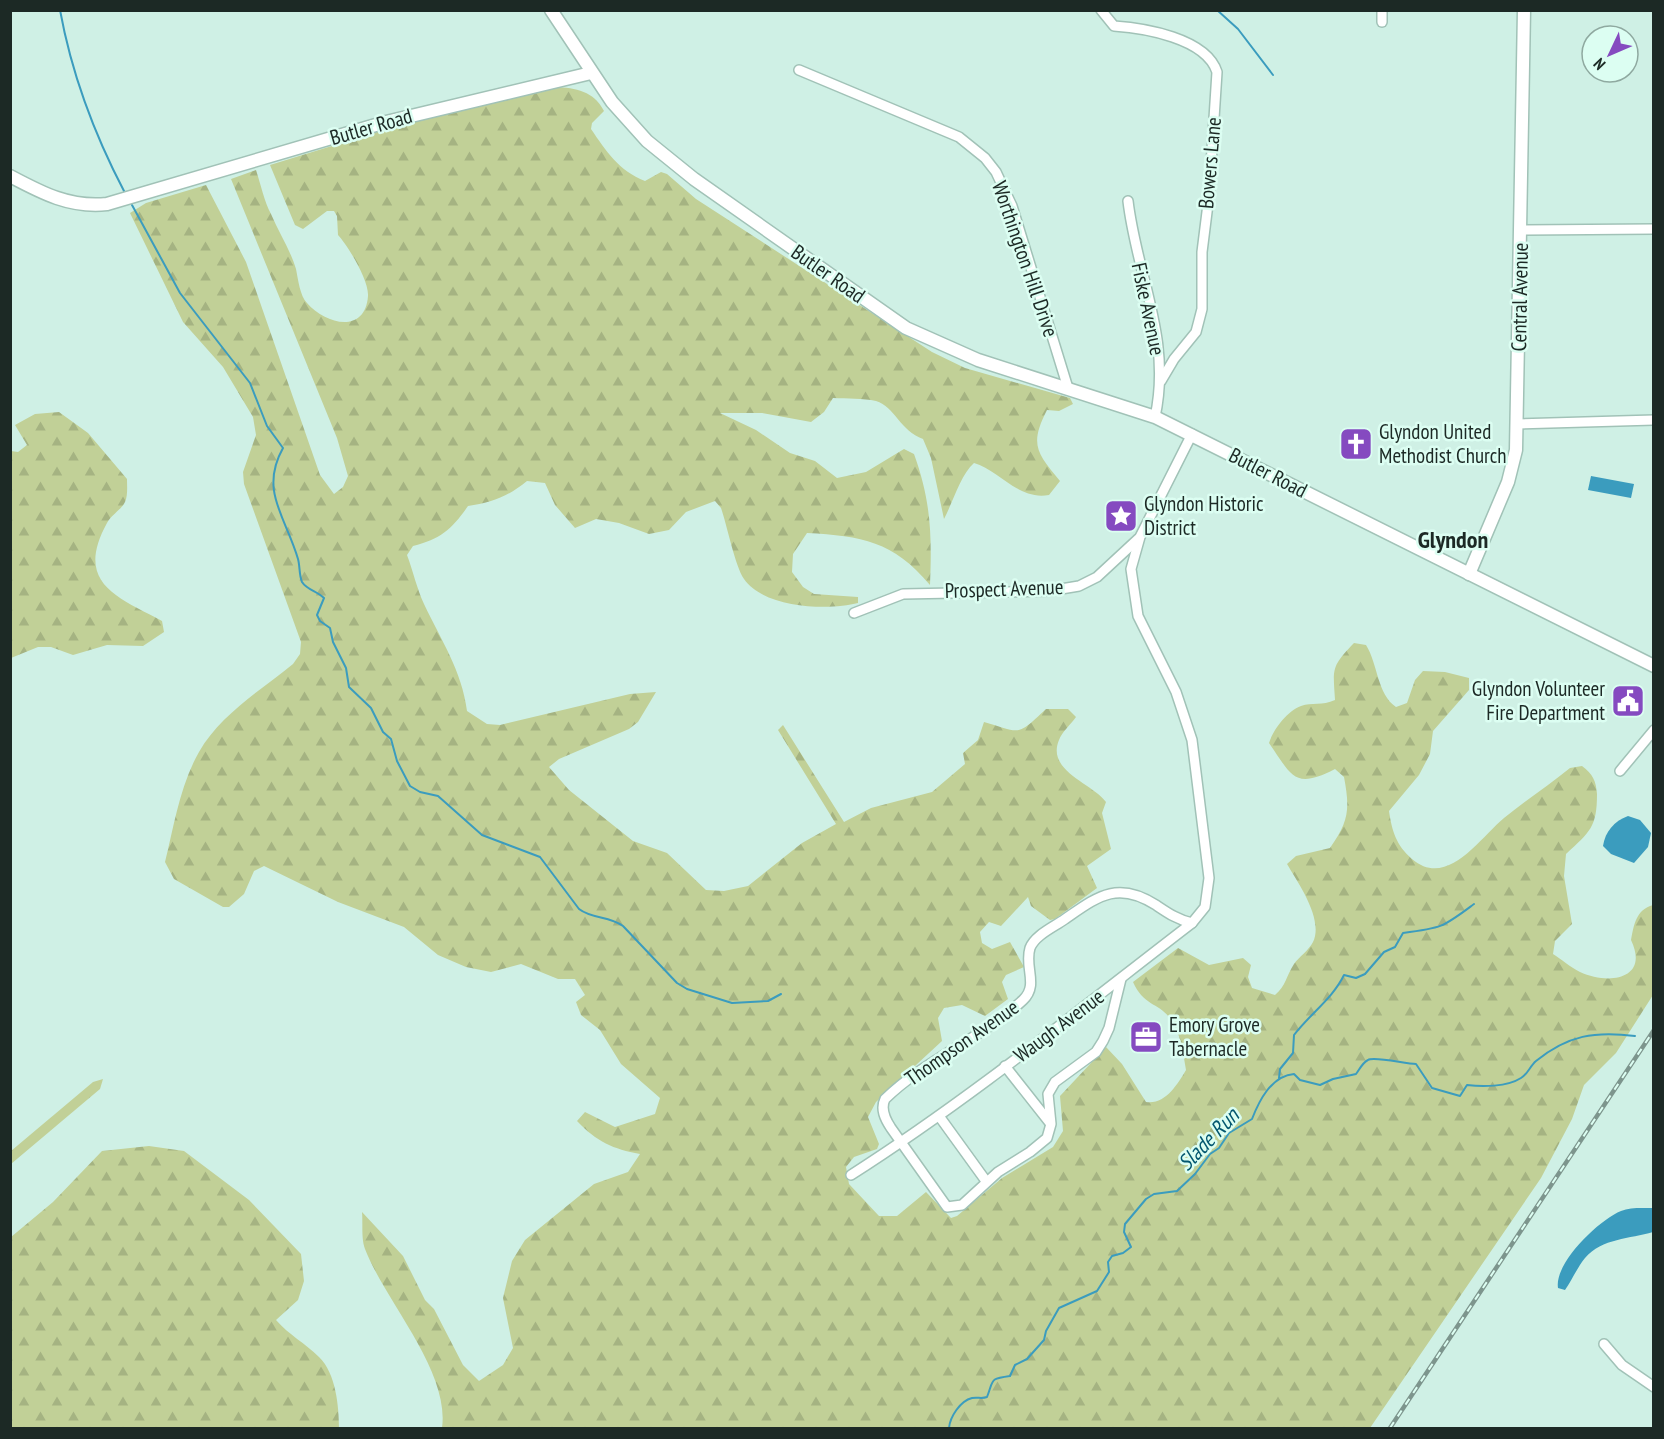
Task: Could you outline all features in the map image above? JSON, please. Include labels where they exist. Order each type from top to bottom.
[{"type":"main road","points":[[552,10],[591,73]]},
{"type":"main road","name":"Central Avenue","points":[[1469,574],[1511,471],[1518,424],[1524,10]]},
{"type":"main road","name":"Butler Road","points":[[10,176],[64,202],[90,206],[107,204],[409,116],[591,73],[625,118],[669,160],[887,316],[950,349],[1155,417],[1653,666]]},
{"type":"street","name":"Bowers Lane","points":[[1101,10],[1114,26],[1150,29],[1202,52],[1212,61],[1217,72],[1209,196],[1202,242],[1200,317],[1196,332],[1174,358],[1161,381]]},
{"type":"street","points":[[1382,10],[1382,22]]},
{"type":"street","name":"Worthington Hill Drive","points":[[799,70],[959,137],[985,158],[996,172],[1012,206],[1068,388]]},
{"type":"street","name":"Fiske Avenue","points":[[1128,201],[1133,242],[1145,277],[1160,347],[1161,381],[1155,417]]},
{"type":"street","points":[[1521,230],[1653,229]]},
{"type":"street","points":[[1518,424],[1653,420]]},
{"type":"street","points":[[1140,537],[1192,434]]},
{"type":"street","name":"Prospect Avenue","points":[[854,613],[903,594],[1049,591],[1080,586],[1097,577],[1140,537]]},
{"type":"street","name":"Waugh Avenue","points":[[851,1175],[939,1116],[1192,923],[1205,908],[1208,890],[1201,799],[1187,723],[1134,603],[1131,569],[1140,537]]},
{"type":"street","points":[[1620,771],[1653,730]]},
{"type":"street","name":"Thompson Avenue","points":[[903,1142],[886,1121],[882,1104],[890,1094],[940,1056],[969,1040],[1025,999],[1032,984],[1029,956],[1035,940],[1098,897],[1114,891],[1123,892],[1192,923]]},
{"type":"street","points":[[903,1142],[947,1207],[962,1205],[986,1181],[1042,1144],[1050,1131],[1047,1099],[1051,1087],[1096,1052],[1109,1028],[1120,979]]},
{"type":"street","points":[[1005,1066],[1051,1124]]},
{"type":"street","points":[[939,1116],[986,1181]]},
{"type":"street","points":[[1604,1344],[1622,1365],[1653,1387]]},
{"type":"green space","points":[[555,87],[584,92],[600,104],[604,111],[592,123],[591,129],[614,160],[636,177],[645,181],[661,172],[667,174],[696,199],[932,352],[965,368],[1070,398],[1073,404],[1059,411],[1047,410],[1038,432],[1038,448],[1041,455],[1060,481],[1049,495],[1028,494],[974,463],[961,481],[944,519],[931,458],[923,439],[909,431],[883,404],[866,399],[833,398],[824,412],[811,422],[762,413],[720,413],[756,430],[790,453],[815,461],[837,478],[866,472],[904,449],[914,454],[924,487],[929,518],[930,585],[903,559],[889,550],[860,539],[807,533],[793,554],[792,572],[803,587],[814,594],[858,597],[858,603],[830,607],[797,605],[766,596],[753,589],[741,573],[721,508],[715,501],[686,512],[669,530],[649,534],[619,523],[596,519],[575,528],[555,505],[545,483],[527,481],[499,498],[468,506],[445,532],[413,546],[407,555],[422,598],[461,682],[467,711],[487,724],[500,725],[630,694],[656,692],[638,722],[629,729],[559,759],[549,767],[569,790],[633,841],[667,853],[706,890],[724,891],[748,886],[802,843],[836,824],[778,730],[783,725],[844,822],[871,808],[932,792],[965,764],[963,753],[978,740],[984,722],[1018,730],[1029,724],[1046,709],[1068,709],[1076,717],[1060,737],[1057,751],[1064,768],[1106,802],[1102,813],[1111,849],[1087,866],[1097,888],[1055,919],[1050,920],[1031,906],[1028,897],[1001,926],[989,922],[980,932],[982,943],[992,949],[1010,942],[1024,967],[1006,975],[1002,982],[1008,999],[985,1016],[962,1005],[944,1008],[938,1018],[942,1041],[876,1102],[868,1117],[879,1144],[877,1149],[854,1157],[846,1167],[849,1184],[879,1216],[897,1216],[926,1192],[951,1218],[957,1216],[1002,1178],[1053,1147],[1063,1131],[1060,1096],[1106,1047],[1122,1064],[1146,1102],[1159,1100],[1170,1093],[1186,1070],[1179,1036],[1165,1012],[1141,995],[1133,982],[1178,948],[1209,965],[1243,958],[1251,965],[1248,977],[1252,988],[1275,995],[1279,992],[1294,964],[1313,942],[1315,933],[1313,912],[1287,864],[1296,856],[1330,848],[1344,822],[1347,798],[1344,777],[1335,769],[1302,779],[1289,771],[1269,743],[1281,721],[1296,708],[1335,700],[1335,668],[1354,643],[1366,645],[1381,687],[1396,707],[1407,703],[1415,680],[1423,671],[1445,672],[1469,678],[1469,690],[1433,731],[1430,754],[1419,775],[1389,811],[1398,843],[1412,859],[1425,867],[1438,868],[1450,865],[1462,858],[1504,818],[1570,768],[1582,766],[1593,778],[1597,794],[1594,822],[1581,840],[1566,854],[1564,876],[1572,924],[1555,941],[1553,954],[1576,970],[1591,976],[1613,978],[1623,976],[1631,971],[1635,964],[1635,953],[1631,940],[1637,918],[1643,910],[1653,905],[1653,995],[1616,1053],[1584,1085],[1572,1119],[1541,1178],[1370,1428],[442,1428],[442,1406],[436,1383],[414,1337],[374,1269],[365,1249],[362,1212],[403,1256],[425,1300],[434,1309],[463,1365],[479,1381],[503,1365],[513,1348],[503,1298],[512,1261],[525,1240],[594,1184],[628,1172],[640,1154],[606,1144],[577,1121],[585,1112],[615,1127],[655,1114],[660,1098],[621,1064],[600,1030],[581,1015],[576,1002],[585,995],[575,979],[558,979],[521,964],[491,972],[466,967],[438,955],[404,927],[338,902],[264,866],[254,871],[244,894],[229,907],[223,907],[174,879],[165,862],[182,792],[192,765],[218,726],[293,664],[300,654],[301,642],[244,484],[243,472],[256,435],[253,417],[223,367],[183,322],[130,213],[146,203],[206,185],[246,262],[320,475],[334,494],[343,487],[348,476],[337,438],[231,179],[256,170],[264,198],[294,262],[305,300],[324,316],[343,322],[352,321],[360,316],[365,308],[367,289],[357,264],[338,235],[337,216],[334,211],[327,211],[303,229],[295,225],[270,165],[400,125]]},
{"type":"green space","points":[[59,412],[88,433],[127,479],[125,502],[109,520],[98,543],[95,560],[98,574],[105,586],[116,595],[162,621],[164,632],[143,646],[107,645],[73,655],[51,647],[38,647],[11,658],[11,451],[18,452],[27,445],[15,425],[35,414]]},
{"type":"green space","points":[[103,1079],[100,1089],[11,1164],[11,1151],[93,1082]]},
{"type":"green space","points":[[149,1146],[184,1151],[249,1200],[301,1254],[304,1281],[298,1300],[276,1320],[325,1364],[333,1381],[339,1428],[11,1428],[11,1237],[53,1202],[102,1151]]},
{"type":"water","points":[[1591,476],[1634,484],[1631,498],[1588,490]]},
{"type":"water","points":[[1628,816],[1640,820],[1651,833],[1648,847],[1634,863],[1611,854],[1603,846],[1611,828]]},
{"type":"water","points":[[1653,1208],[1653,1232],[1600,1246],[1585,1258],[1565,1290],[1558,1288],[1563,1267],[1570,1255],[1601,1223],[1625,1210]]},
{"type":"waterway","points":[[60,10],[85,104],[103,149],[125,193]]},
{"type":"waterway","points":[[1217,10],[1238,29],[1273,75]]},
{"type":"waterway","points":[[132,205],[180,293],[250,383],[267,426],[283,448],[276,463],[274,491],[298,559],[302,582],[324,598],[317,615],[320,621],[330,628],[333,642],[346,668],[349,687],[371,708],[383,732],[391,739],[397,761],[410,786],[420,792],[438,796],[482,835],[540,857],[579,909],[623,926],[677,983],[687,989],[732,1003],[768,1001],[781,994]]},
{"type":"waterway","points":[[1279,1078],[1280,1069],[1293,1053],[1294,1035],[1328,999],[1344,975],[1356,978],[1365,974],[1384,952],[1395,947],[1403,933],[1427,930],[1442,925],[1474,904]]},
{"type":"waterway","name":"Slade Run","points":[[949,1428],[954,1414],[963,1402],[972,1398],[987,1397],[995,1379],[1010,1376],[1015,1365],[1027,1359],[1044,1340],[1046,1331],[1059,1308],[1097,1291],[1109,1272],[1108,1262],[1112,1256],[1123,1253],[1131,1247],[1124,1232],[1125,1224],[1146,1199],[1154,1194],[1177,1191],[1195,1174],[1210,1154],[1219,1148],[1229,1133],[1252,1119],[1262,1097],[1279,1079],[1294,1074],[1300,1080],[1320,1085],[1333,1079],[1356,1074],[1368,1060],[1383,1060],[1416,1064],[1432,1088],[1460,1096],[1467,1085],[1494,1086],[1515,1081],[1548,1052],[1571,1040],[1607,1034],[1635,1036]]},
{"type":"railway","points":[[1390,1428],[1654,1030]]},
{"type":"place","name":"Glyndon United Methodist Church","points":[[1356,444]]},
{"type":"place","name":"Glyndon Historic District","points":[[1121,516]]},
{"type":"place","name":"Glyndon Volunteer Fire Department","points":[[1628,701]]},
{"type":"place","name":"Emory Grove Tabernacle","points":[[1146,1037]]},
{"type":"district","name":"Glyndon","points":[[1453,540]]}]
